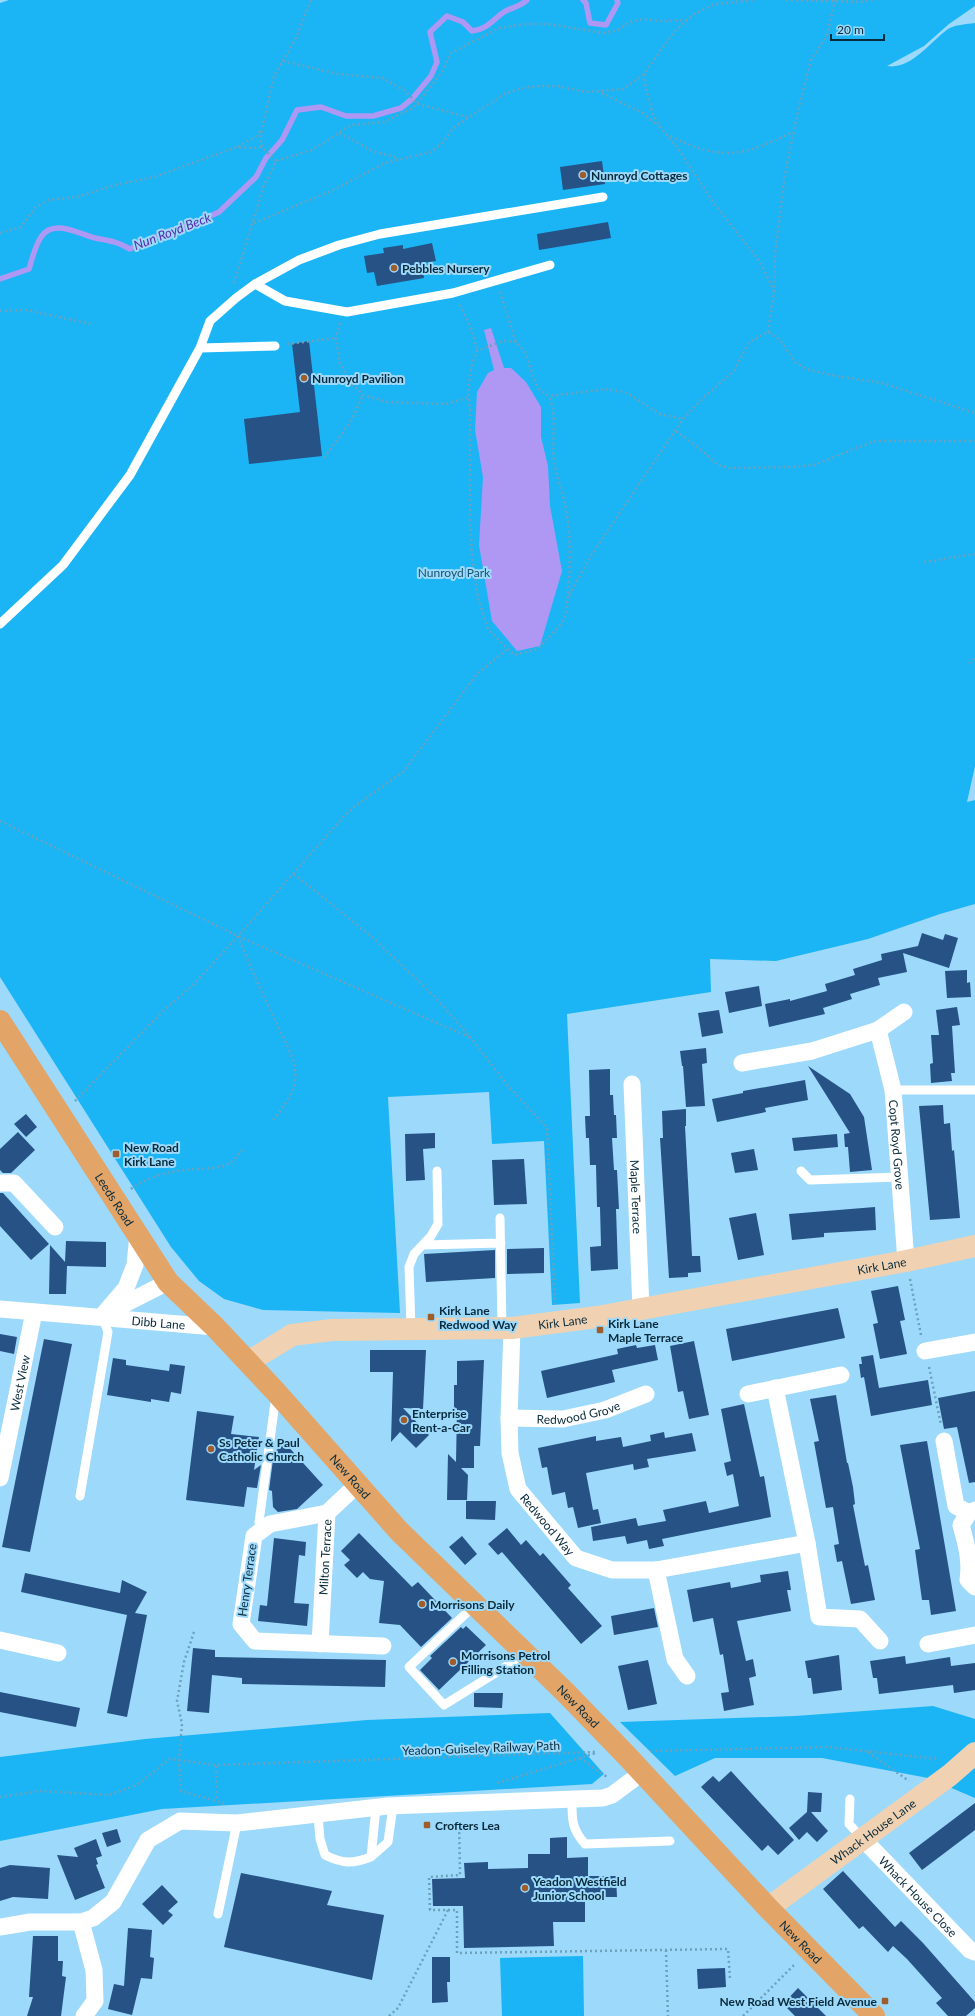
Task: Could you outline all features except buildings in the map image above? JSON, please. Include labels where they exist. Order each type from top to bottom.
[{"type":"main road","name":"Leeds Road","points":[[0,1021],[168,1282],[215,1327],[248,1362]]},
{"type":"main road","name":"New Road","points":[[248,1362],[400,1531],[589,1717],[638,1753],[643,1772],[768,1908],[874,2016]]},
{"type":"street","points":[[742,1063],[812,1050],[878,1030],[904,1012]]},
{"type":"street","name":"Copt Royd Grove","points":[[878,1030],[893,1090],[906,1261]]},
{"type":"street","name":"Maple Terrace","points":[[632,1084],[641,1309]]},
{"type":"street","points":[[0,1183],[14,1183],[55,1227]]},
{"type":"street","points":[[102,1316],[126,1288],[135,1265],[138,1234]]},
{"type":"street","name":"Kirk Lane","points":[[248,1362],[292,1335],[332,1330],[507,1328],[556,1322],[641,1309],[906,1261],[975,1246]]},
{"type":"street","name":"Dibb Lane","points":[[102,1316],[168,1282]]},
{"type":"street","name":"Dibb Lane","points":[[0,1309],[102,1316],[215,1327]]},
{"type":"street","name":"West View","points":[[0,1478],[34,1312]]},
{"type":"street","name":"Redwood Way","points":[[507,1328],[510,1453],[518,1489],[576,1558],[612,1570],[656,1570],[807,1543]]},
{"type":"street","points":[[925,1351],[975,1342]]},
{"type":"street","points":[[748,1394],[841,1375]]},
{"type":"street","points":[[775,1388],[807,1543],[819,1617],[860,1619],[880,1641]]},
{"type":"street","name":"Redwood Grove","points":[[509,1418],[563,1419],[605,1410],[646,1394]]},
{"type":"street","points":[[944,1441],[956,1506],[972,1511],[961,1525],[969,1552],[970,1568],[968,1580],[975,1587]]},
{"type":"street","name":"Milton Terrace","points":[[320,1644],[327,1513],[358,1484]]},
{"type":"street","name":"Henry Terrace","points":[[327,1513],[270,1524],[254,1536],[241,1624],[255,1641],[383,1646]]},
{"type":"street","points":[[656,1570],[675,1659],[687,1676]]},
{"type":"street","points":[[928,1644],[975,1635]]},
{"type":"street","points":[[0,1640],[58,1653]]},
{"type":"street","name":"Whack House Lane","points":[[768,1908],[927,1792],[947,1767],[975,1752]]},
{"type":"street","points":[[0,1927],[30,1922],[81,1922],[94,1918],[113,1902],[148,1840],[180,1820],[237,1824],[393,1806],[603,1798],[622,1788],[643,1772]]},
{"type":"street","name":"Whack House Close","points":[[862,1838],[970,1950],[975,1952]]},
{"type":"street","points":[[81,1922],[94,1970],[95,2001],[84,2016]]},
{"type":"lane","points":[[0,624],[63,565],[130,475],[200,348],[210,321],[232,301],[255,284],[299,260],[339,245],[380,234],[603,197]]},
{"type":"lane","points":[[255,284],[285,302],[348,312],[453,293],[550,265]]},
{"type":"lane","points":[[200,348],[275,346]]},
{"type":"lane","points":[[893,1090],[975,1090]]},
{"type":"lane","points":[[411,1330],[409,1266],[414,1254],[423,1245],[438,1224],[437,1171]]},
{"type":"lane","points":[[801,1172],[810,1180],[900,1178]]},
{"type":"lane","points":[[500,1218],[507,1328]]},
{"type":"lane","points":[[423,1245],[501,1243]]},
{"type":"lane","points":[[80,1496],[108,1332],[102,1316]]},
{"type":"lane","points":[[259,1522],[276,1392]]},
{"type":"lane","points":[[476,1605],[409,1667],[444,1705],[526,1654]]},
{"type":"lane","points":[[572,1798],[572,1820],[575,1833],[585,1844],[670,1841]]},
{"type":"lane","points":[[850,1800],[849,1824],[862,1838]]},
{"type":"lane","points":[[318,1814],[320,1839],[325,1854],[340,1862],[360,1861],[372,1857],[388,1842],[393,1806]]},
{"type":"lane","points":[[372,1857],[376,1808]]},
{"type":"lane","points":[[218,1914],[237,1824]]},
{"type":"path","points":[[276,161],[262,147],[260,138],[274,76],[296,38],[311,0]]},
{"type":"path","points":[[254,223],[329,192],[385,163],[401,159],[409,159],[431,152],[444,141],[453,128],[467,117],[504,94],[522,88],[557,86],[586,92],[623,89],[632,84],[644,73],[674,32],[694,14],[715,4],[756,0]]},
{"type":"path","points":[[786,0],[860,2],[873,0]]},
{"type":"path","points":[[768,332],[774,292],[775,254],[785,174],[793,132],[811,60],[827,36],[835,1]]},
{"type":"path","points":[[232,301],[234,278],[254,223],[264,184],[276,161],[312,150],[351,125],[384,122],[413,108],[418,104],[442,72],[452,53],[499,28],[525,24],[548,24],[603,32],[618,30],[630,22],[643,19],[660,22],[688,20]]},
{"type":"path","points":[[283,61],[338,74],[383,78],[405,91],[418,104],[467,117]]},
{"type":"path","points":[[644,73],[646,89],[653,114],[660,127]]},
{"type":"path","points":[[596,91],[643,113],[669,136],[713,202],[760,262],[774,292]]},
{"type":"path","points":[[0,233],[21,227],[34,208],[48,200],[77,196],[115,185],[154,177],[237,147],[256,136],[262,130]]},
{"type":"path","points":[[669,136],[693,148],[717,153],[740,153],[764,146],[793,132]]},
{"type":"path","points":[[339,133],[375,152],[401,159]]},
{"type":"path","points":[[237,147],[262,147]]},
{"type":"path","points":[[496,280],[516,342],[526,353],[533,378],[539,389],[550,396],[608,389],[627,393],[660,414],[683,419]]},
{"type":"path","points":[[453,293],[465,312],[477,351]]},
{"type":"path","points":[[0,311],[26,310],[52,314],[90,324]]},
{"type":"path","points":[[348,312],[339,325],[336,338],[340,364],[352,384],[363,395],[387,402],[444,404],[468,398]]},
{"type":"path","points":[[768,332],[780,340],[795,362],[806,369],[836,376],[882,383],[975,413]]},
{"type":"path","points":[[568,597],[592,554],[683,419],[703,398],[734,371],[749,342],[768,332]]},
{"type":"path","points":[[275,346],[336,338]]},
{"type":"path","points":[[516,342],[503,341],[477,351],[472,362],[468,398],[470,409],[469,483],[472,556],[478,598],[488,629],[514,655],[538,649],[562,623],[566,613],[568,597],[568,532],[566,510],[554,462],[553,445],[555,415],[550,396]]},
{"type":"path","points":[[324,458],[351,421],[363,395]]},
{"type":"path","points":[[676,431],[694,444],[718,465],[728,468],[814,465],[874,441],[975,441]]},
{"type":"path","points":[[924,562],[975,554]]},
{"type":"path","points":[[60,1115],[163,1011],[194,984],[294,874],[345,815],[359,803],[404,772],[477,674],[507,648]]},
{"type":"path","points":[[969,663],[975,658]]},
{"type":"path","points":[[0,821],[238,936],[471,1038]]},
{"type":"path","points":[[294,874],[372,937],[435,997],[471,1038],[508,1086],[547,1128],[556,1322]]},
{"type":"path","points":[[238,936],[287,1048],[295,1070],[293,1090],[285,1106],[272,1121]]},
{"type":"path","points":[[116,1202],[139,1183],[182,1170],[210,1168],[230,1163],[243,1149]]},
{"type":"path","points":[[906,1261],[944,1441]]},
{"type":"path","points":[[194,1632],[184,1662],[177,1701],[182,1724],[179,1760],[181,1791],[222,1803],[222,1808],[214,1822]]},
{"type":"path","points":[[638,1753],[828,1747],[867,1751],[947,1767]]},
{"type":"path","points":[[867,1751],[927,1792]]},
{"type":"path","name":"Yeadon-Guiseley Railway Path","points":[[0,1797],[40,1791],[109,1796],[137,1785],[169,1759],[216,1765],[600,1752],[580,1758]]},
{"type":"path","points":[[495,1801],[493,1785],[580,1758],[622,1788]]},
{"type":"path","points":[[216,1765],[218,1801]]},
{"type":"path","points":[[458,1803],[460,1875],[428,1877],[430,1910],[457,1910],[457,1953],[728,1949],[730,1979]]},
{"type":"path","points":[[389,2016],[398,2008],[448,1910]]},
{"type":"path","points":[[666,1950],[668,2016]]},
{"type":"path","points":[[743,2016],[809,1950]]},
{"type":"green space","name":"Nunroyd Park","points":[[9,0],[975,0],[975,6],[949,24],[924,46],[887,66],[904,64],[920,54],[948,29],[975,23],[975,766],[967,802],[975,800],[975,904],[940,914],[868,939],[776,961],[710,959],[711,992],[567,1014],[580,1303],[552,1305],[544,1141],[492,1144],[489,1092],[388,1097],[400,1313],[263,1310],[224,1299],[199,1281],[171,1247],[0,977],[0,3]]},
{"type":"green space","points":[[933,1706],[975,1719],[975,1798],[928,1778],[822,1758],[715,1758],[675,1776],[620,1722],[795,1716]]},
{"type":"green space","points":[[550,1713],[604,1774],[592,1784],[162,1809],[0,1841],[0,1757],[145,1739],[367,1720]]},
{"type":"green space","points":[[583,1956],[584,2016],[502,2016],[500,1958]]},
{"type":"shaded area","points":[[491,328],[504,368],[511,368],[526,382],[541,407],[541,437],[548,466],[550,506],[562,571],[540,646],[517,651],[492,621],[479,545],[483,477],[475,430],[477,392],[488,373],[494,370],[484,330]]},
{"type":"waterway","name":"Nun Royd Beck","points":[[0,279],[29,269],[41,237],[46,231],[52,229],[59,228],[74,231],[120,244],[130,249],[166,232],[193,224],[219,212],[256,177],[266,158],[282,140],[297,110],[321,107],[346,116],[373,116],[401,108],[412,99],[431,76],[437,62],[430,32],[447,16],[463,22],[472,31],[486,26],[504,12],[522,4],[527,0]]},
{"type":"waterway","name":"Nun Royd Beck","points":[[583,0],[586,3],[590,23],[606,25],[618,3],[617,0]]},
{"type":"place","name":"Nunroyd Cottages","points":[[583,175]]},
{"type":"place","name":"Pebbles Nursery","points":[[394,268]]},
{"type":"place","name":"Nunroyd Pavilion","points":[[304,378]]},
{"type":"place","name":"New Road Kirk Lane","points":[[116,1154]]},
{"type":"place","name":"Kirk Lane Redwood Way","points":[[431,1317]]},
{"type":"place","name":"Kirk Lane Maple Terrace","points":[[600,1330]]},
{"type":"place","name":"Enterprise Rent-a-Car","points":[[404,1420]]},
{"type":"place","name":"Ss Peter & Paul Catholic Church","points":[[211,1449]]},
{"type":"place","name":"Morrisons Daily","points":[[422,1604]]},
{"type":"place","name":"Morrisons Petrol Filling Station","points":[[453,1662]]},
{"type":"place","name":"Crofters Lea","points":[[427,1825]]},
{"type":"place","name":"Yeadon Westfield Junior School","points":[[525,1888]]},
{"type":"place","name":"New Road West Field Avenue","points":[[885,2001]]}]
